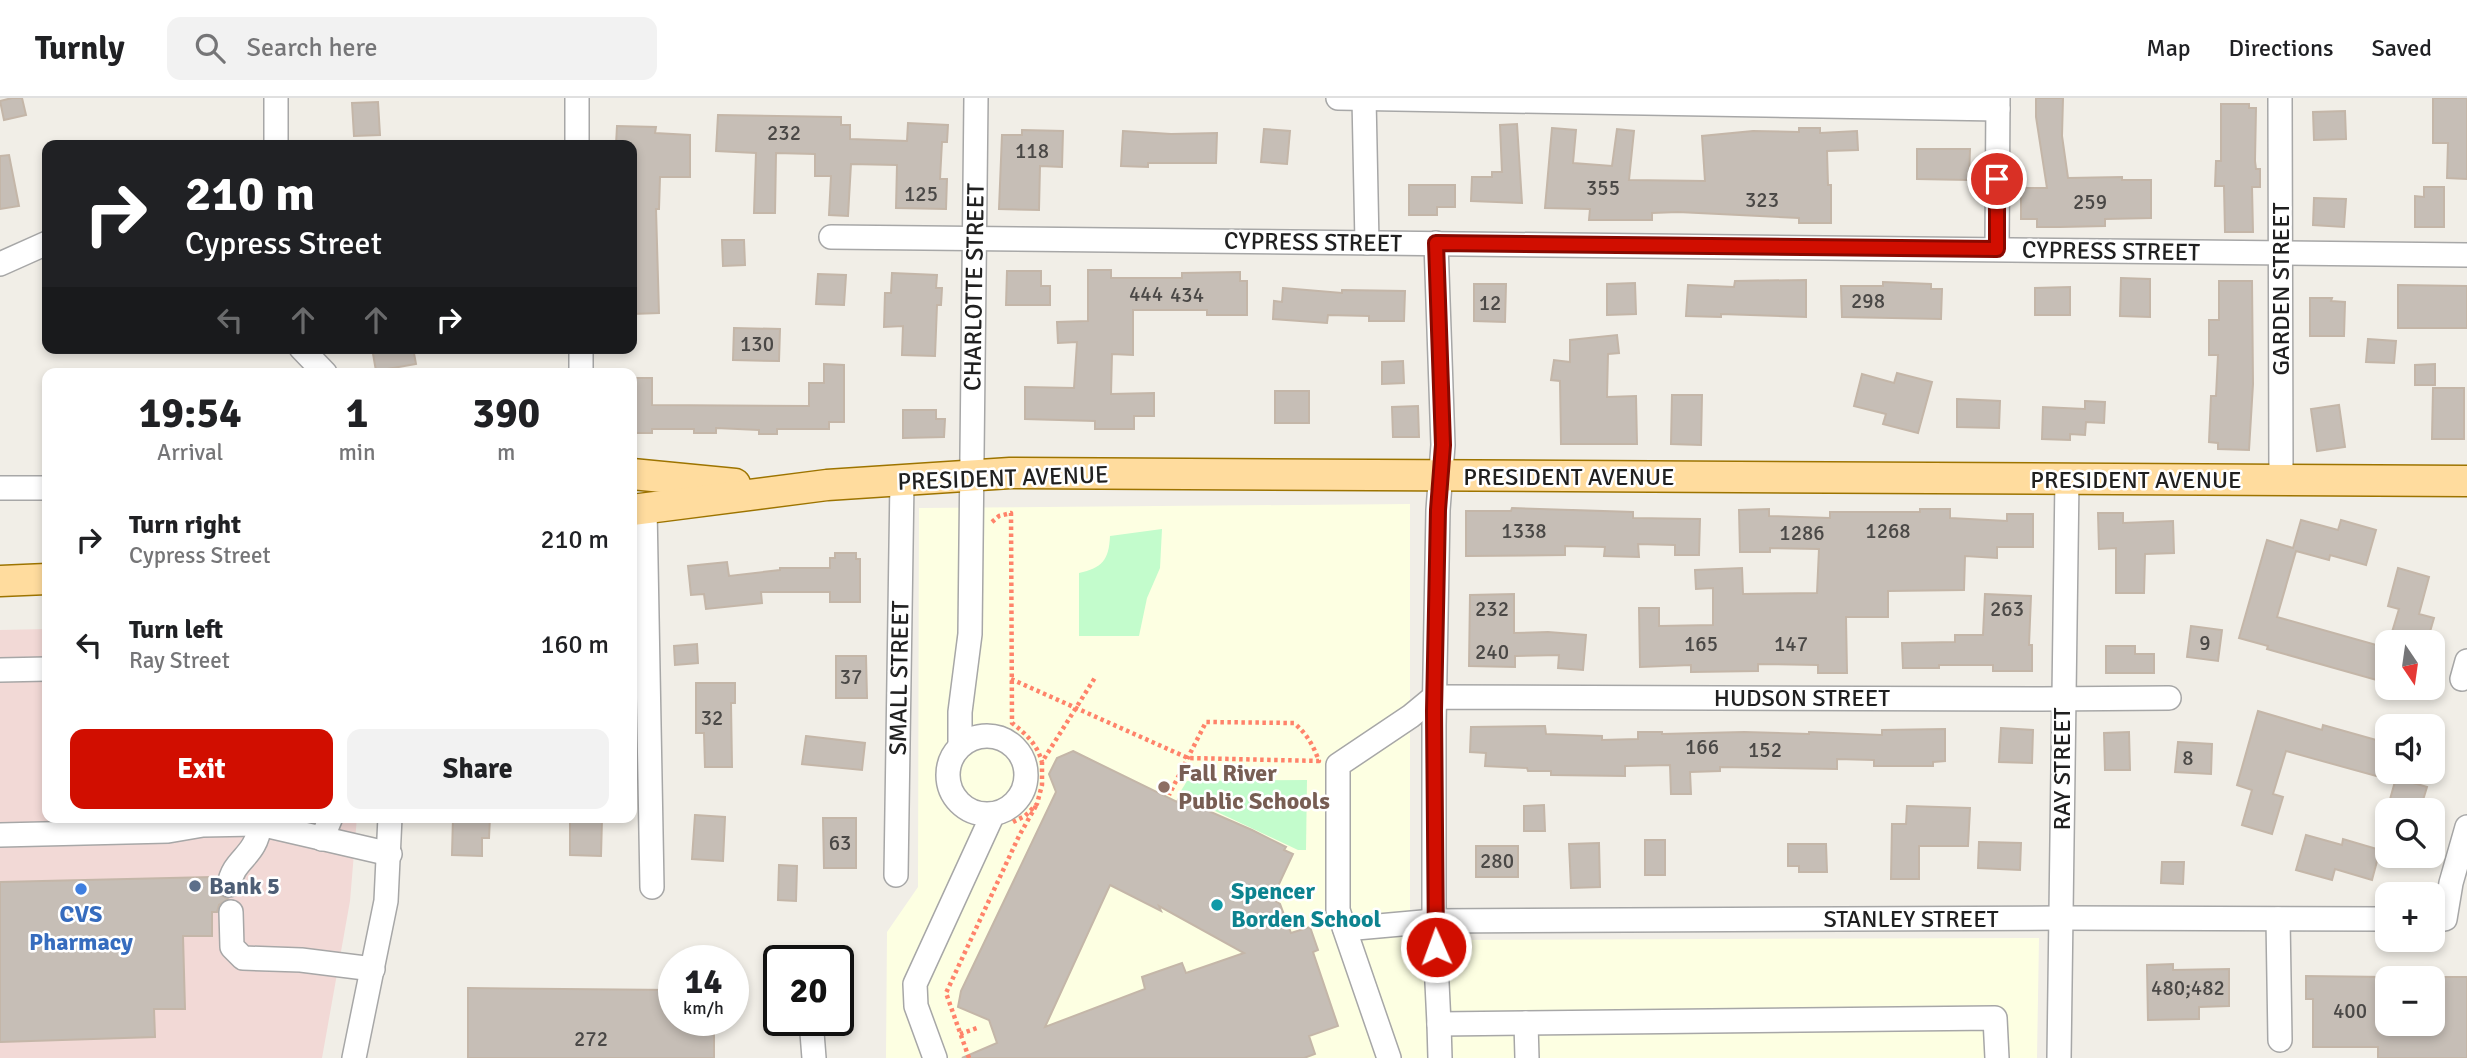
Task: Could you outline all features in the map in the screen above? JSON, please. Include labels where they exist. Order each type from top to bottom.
[{"type":"main road","name":"PRESIDENT AVENUE","points":[[639,509],[827,485],[1010,473],[2467,481]]},
{"type":"main road","points":[[637,475],[788,490]]},
{"type":"main road","points":[[0,581],[42,579]]},
{"type":"street","points":[[276,98],[276,140]]},
{"type":"street","points":[[577,98],[578,140]]},
{"type":"street","name":"CHARLOTTE STREET","points":[[960,745],[960,712],[970,634],[976,98]]},
{"type":"street","points":[[1338,98],[1998,103],[1997,249]]},
{"type":"street","points":[[1364,98],[1367,243]]},
{"type":"street","name":"GARDEN STREET","points":[[2280,98],[2281,480]]},
{"type":"street","name":"CYPRESS STREET","points":[[831,237],[2467,255]]},
{"type":"street","points":[[1436,243],[1443,445],[1434,697],[1434,921],[1440,1058]]},
{"type":"street","points":[[0,264],[42,245]]},
{"type":"street","points":[[307,354],[320,368]]},
{"type":"street","name":"RAY STREET","points":[[2059,1058],[2067,480]]},
{"type":"street","name":"SMALL STREET","points":[[896,875],[902,481]]},
{"type":"street","points":[[0,488],[42,488]]},
{"type":"street","points":[[639,509],[652,887]]},
{"type":"street","points":[[0,670],[42,666]]},
{"type":"street","points":[[1389,1058],[1338,910],[1338,765],[1411,716],[1434,697]]},
{"type":"street","name":"HUDSON STREET","points":[[1434,697],[2169,698]]},
{"type":"street","points":[[932,1054],[916,1006],[915,984],[1000,819],[1024,789],[1026,771],[1021,754],[1008,742],[992,735],[974,737],[960,745],[949,761],[949,787],[958,803],[965,808],[1000,819]]},
{"type":"street","points":[[354,1058],[386,901],[390,823]]},
{"type":"street","points":[[0,835],[168,831],[203,825],[260,824],[326,828],[390,854]]},
{"type":"street","points":[[229,885],[231,873],[252,851],[260,824]]},
{"type":"street","points":[[2448,919],[2451,883],[2467,827]]},
{"type":"street","points":[[231,912],[232,947],[237,954],[251,960],[301,960],[373,969]]},
{"type":"street","points":[[2278,919],[2280,1040]]},
{"type":"street","name":"STANLEY STREET","points":[[1345,929],[1434,921],[2375,919]]},
{"type":"street","points":[[1439,1024],[1995,1018],[1997,1058]]},
{"type":"street","points":[[1526,1023],[1527,1058]]},
{"type":"street","points":[[812,1036],[814,1058]]},
{"type":"path","points":[[969,1058],[946,993],[1019,835],[1037,804],[1042,785],[1039,752],[1032,741],[1012,723],[1011,513],[999,516],[989,531]]},
{"type":"path","points":[[1042,762],[1096,677]]},
{"type":"path","points":[[1011,679],[1188,758],[1319,761],[1312,743],[1294,723],[1206,722],[1188,758],[1169,795]]},
{"type":"path","points":[[1000,819],[1025,816],[1037,804]]},
{"type":"path","points":[[960,1034],[977,1028]]},
{"type":"shaded area","name":"Fall River Public Schools","points":[[1410,504],[1410,940],[2039,938],[2037,1058],[886,1058],[887,932],[918,887],[919,508]]},
{"type":"shaded area","points":[[42,629],[42,823],[356,823],[350,901],[322,1058],[0,1058],[0,630]]},
{"type":"green space","points":[[1162,529],[1160,568],[1147,598],[1139,636],[1079,636],[1079,573],[1103,562],[1110,536]]},
{"type":"green space","points":[[1307,780],[1306,850],[1298,850],[1179,794],[1187,781]]},
{"type":"building","points":[[22,98],[26,115],[4,120],[0,101]]},
{"type":"building","points":[[2036,98],[2063,98],[2062,136],[2068,178],[2122,177],[2122,180],[2151,180],[2151,218],[2105,219],[2105,226],[2060,227],[2037,227],[2037,219],[2021,219],[2021,188],[2047,188],[2036,117]]},
{"type":"building","points":[[2433,98],[2467,98],[2467,179],[2447,178],[2448,143],[2433,143]]},
{"type":"building","points":[[378,102],[380,135],[354,136],[352,103]]},
{"type":"building","points":[[2221,104],[2249,104],[2249,108],[2256,108],[2255,161],[2256,169],[2260,169],[2260,187],[2252,187],[2253,232],[2225,232],[2224,186],[2215,186],[2216,161],[2221,161]]},
{"type":"building","points":[[2345,111],[2346,139],[2314,140],[2313,112]]},
{"type":"building","points":[[718,115],[841,117],[841,125],[850,125],[850,139],[907,141],[908,123],[948,125],[947,142],[942,142],[940,179],[947,179],[946,209],[896,208],[897,165],[851,164],[848,216],[829,215],[831,176],[815,176],[815,154],[776,153],[775,213],[754,213],[756,153],[716,151]]},
{"type":"building","points":[[1517,124],[1522,203],[1471,201],[1472,177],[1492,177],[1492,172],[1502,172],[1500,125]]},
{"type":"building","points":[[617,126],[656,127],[655,133],[690,135],[690,177],[660,177],[659,209],[656,209],[659,313],[637,314],[637,140],[616,140]]},
{"type":"building","points":[[1552,128],[1576,130],[1573,163],[1612,166],[1617,129],[1634,131],[1629,180],[1705,181],[1702,136],[1753,131],[1799,132],[1799,128],[1820,128],[1820,133],[1857,131],[1858,150],[1827,151],[1828,185],[1831,185],[1831,223],[1799,223],[1799,218],[1678,212],[1652,213],[1652,220],[1589,220],[1590,209],[1545,208]]},
{"type":"building","points":[[1264,129],[1290,131],[1287,164],[1261,162]]},
{"type":"building","points":[[1022,130],[1063,131],[1062,167],[1040,166],[1039,210],[999,209],[1002,135],[1022,135]]},
{"type":"building","points":[[1123,131],[1217,133],[1216,163],[1148,163],[1148,167],[1121,166]]},
{"type":"building","points":[[1917,149],[1970,149],[1969,180],[1917,179]]},
{"type":"building","points":[[9,155],[19,206],[0,209],[0,156]]},
{"type":"building","points":[[1409,185],[1455,185],[1455,207],[1437,207],[1437,215],[1409,215]]},
{"type":"building","points":[[2424,187],[2444,187],[2444,227],[2415,227],[2415,196],[2424,197]]},
{"type":"building","points":[[2314,198],[2346,199],[2344,227],[2313,225]]},
{"type":"building","points":[[722,240],[744,240],[745,265],[723,266]]},
{"type":"building","points":[[1088,270],[1111,270],[1111,278],[1182,278],[1182,273],[1240,272],[1240,281],[1247,281],[1247,315],[1207,315],[1207,310],[1133,310],[1133,355],[1112,354],[1111,394],[1154,393],[1154,416],[1134,416],[1134,429],[1095,429],[1095,421],[1025,419],[1025,387],[1074,388],[1077,342],[1058,343],[1057,322],[1088,321]]},
{"type":"building","points":[[1007,271],[1041,271],[1041,286],[1050,286],[1050,305],[1006,305]]},
{"type":"building","points":[[892,273],[937,275],[936,288],[942,288],[941,305],[937,305],[935,356],[902,355],[903,326],[884,327],[885,293],[891,293]]},
{"type":"building","points":[[818,274],[846,275],[844,305],[816,304]]},
{"type":"building","points":[[2121,278],[2150,279],[2150,317],[2120,316]]},
{"type":"building","points":[[1806,280],[1806,317],[1721,314],[1721,317],[1686,316],[1688,285],[1734,287],[1735,281]]},
{"type":"building","points":[[2219,281],[2252,281],[2253,384],[2249,450],[2218,449],[2218,443],[2209,442],[2211,396],[2216,396],[2218,355],[2209,355],[2209,320],[2219,320]]},
{"type":"building","points":[[1883,282],[1931,284],[1931,289],[1942,289],[1941,319],[1842,317],[1841,286],[1883,286]]},
{"type":"building","points":[[1635,283],[1636,314],[1607,315],[1607,284]]},
{"type":"building","points":[[1474,284],[1506,284],[1505,322],[1474,321]]},
{"type":"building","points":[[2398,285],[2467,286],[2467,328],[2398,328]]},
{"type":"building","points":[[2070,287],[2070,315],[2035,315],[2035,288]]},
{"type":"building","points":[[1283,288],[1342,293],[1342,290],[1405,291],[1404,321],[1369,321],[1369,316],[1328,315],[1327,323],[1273,319],[1274,301],[1282,302]]},
{"type":"building","points":[[2310,298],[2332,298],[2331,301],[2345,302],[2344,336],[2310,336]]},
{"type":"building","points":[[734,328],[780,329],[779,361],[733,360]]},
{"type":"building","points":[[1617,335],[1619,353],[1608,354],[1607,397],[1636,396],[1637,444],[1561,444],[1560,381],[1551,380],[1554,360],[1570,362],[1570,340]]},
{"type":"building","points":[[2368,339],[2396,341],[2394,363],[2366,362]]},
{"type":"building","points":[[373,354],[414,354],[416,364],[375,368]]},
{"type":"building","points":[[1403,361],[1404,383],[1382,384],[1382,362]]},
{"type":"building","points":[[824,364],[844,365],[844,422],[829,422],[829,429],[777,429],[777,434],[759,434],[759,430],[716,428],[716,433],[694,433],[694,429],[652,429],[652,433],[637,433],[637,378],[652,378],[652,405],[809,406],[809,383],[824,383]]},
{"type":"building","points":[[2435,364],[2435,385],[2415,385],[2415,365]]},
{"type":"building","points":[[1897,373],[1932,382],[1918,433],[1883,424],[1886,414],[1854,406],[1862,374],[1894,383]]},
{"type":"building","points":[[2433,388],[2464,388],[2464,439],[2432,439]]},
{"type":"building","points":[[1275,391],[1309,391],[1309,423],[1275,423]]},
{"type":"building","points":[[1672,395],[1702,395],[1701,445],[1671,444]]},
{"type":"building","points":[[1957,399],[2000,401],[1999,428],[1957,427]]},
{"type":"building","points":[[2085,401],[2105,402],[2104,423],[2086,422],[2085,435],[2070,434],[2070,440],[2042,439],[2043,407],[2085,409]]},
{"type":"building","points":[[2339,405],[2345,447],[2317,451],[2311,409]]},
{"type":"building","points":[[1418,406],[1419,437],[1393,437],[1392,407]]},
{"type":"building","points":[[903,410],[936,410],[936,419],[945,419],[944,437],[903,438]]},
{"type":"building","points":[[1512,508],[1633,512],[1633,518],[1700,519],[1699,555],[1675,555],[1675,545],[1638,544],[1639,557],[1604,556],[1605,547],[1565,546],[1565,555],[1466,556],[1466,511],[1511,511]]},
{"type":"building","points":[[1769,509],[1769,516],[1830,518],[1830,512],[1920,512],[1920,509],[1950,509],[1950,518],[2007,521],[2007,514],[2033,514],[2033,547],[1997,547],[1997,558],[1965,556],[1964,590],[1888,591],[1888,617],[1846,617],[1847,673],[1818,673],[1818,665],[1758,664],[1758,671],[1691,672],[1691,665],[1640,667],[1639,608],[1659,608],[1659,626],[1713,625],[1713,588],[1696,589],[1695,570],[1742,568],[1743,594],[1817,593],[1819,549],[1770,548],[1770,552],[1740,552],[1739,510]]},
{"type":"building","points":[[2098,513],[2123,513],[2123,523],[2173,521],[2174,553],[2145,554],[2144,593],[2116,593],[2116,548],[2099,549]]},
{"type":"building","points":[[2301,520],[2338,530],[2341,520],[2376,530],[2366,565],[2330,555],[2329,560],[2296,551],[2277,617],[2375,645],[2375,680],[2267,649],[2268,646],[2239,638],[2267,540],[2293,548]]},
{"type":"building","points":[[835,553],[856,553],[856,559],[860,559],[860,602],[830,602],[830,592],[761,592],[762,603],[706,609],[704,594],[691,595],[688,566],[727,562],[729,576],[780,568],[830,568],[830,558],[835,558]]},
{"type":"building","points":[[2398,568],[2429,577],[2419,614],[2434,618],[2430,630],[2393,630],[2399,609],[2388,606]]},
{"type":"building","points":[[1514,594],[1514,633],[1586,635],[1583,670],[1558,668],[1559,655],[1515,656],[1515,667],[1469,666],[1470,595]]},
{"type":"building","points":[[1985,594],[2031,596],[2029,645],[2032,645],[2032,671],[1993,671],[1993,665],[1903,668],[1902,643],[1955,642],[1955,635],[1983,635]]},
{"type":"building","points":[[2191,626],[2222,630],[2218,661],[2187,657]]},
{"type":"building","points":[[697,644],[698,663],[675,665],[674,646]]},
{"type":"building","points":[[2106,646],[2135,646],[2135,654],[2154,654],[2154,673],[2106,673]]},
{"type":"building","points":[[836,656],[866,656],[867,698],[836,698]]},
{"type":"building","points":[[696,683],[735,683],[735,703],[731,703],[732,767],[705,767],[704,733],[696,733]]},
{"type":"building","points":[[2258,711],[2322,730],[2323,725],[2375,740],[2375,776],[2286,751],[2273,794],[2283,797],[2272,834],[2242,825],[2252,790],[2237,785]]},
{"type":"building","points":[[1545,726],[1546,734],[1602,736],[1602,740],[1638,739],[1638,732],[1809,732],[1882,735],[1882,730],[1945,729],[1945,761],[1933,762],[1933,766],[1874,766],[1874,760],[1837,759],[1837,769],[1720,767],[1720,771],[1690,772],[1691,794],[1671,794],[1670,765],[1625,766],[1625,776],[1551,775],[1551,771],[1485,766],[1486,753],[1470,752],[1471,727]]},
{"type":"building","points":[[2001,728],[2033,730],[2032,763],[1999,762]]},
{"type":"building","points":[[2129,732],[2130,770],[2105,770],[2104,733]]},
{"type":"building","points":[[806,736],[865,743],[862,770],[802,764]]},
{"type":"building","points":[[2178,742],[2212,744],[2211,774],[2175,772]]},
{"type":"building","name":"Spencer Borden School","points":[[1073,751],[1177,802],[1179,798],[1252,830],[1286,847],[1284,850],[1293,854],[1272,899],[1280,904],[1291,933],[1310,927],[1318,950],[1313,952],[1338,1026],[1309,1036],[1315,1054],[1304,1058],[962,1058],[997,1043],[989,1020],[958,1007],[961,991],[1056,792],[1049,774],[1057,758]],"holes":[[[1110,885],[1161,911],[1159,906],[1244,953],[1186,973],[1182,963],[1142,977],[1145,989],[1045,1027]]]},
{"type":"building","points":[[2394,784],[2427,787],[2424,798],[2390,798]]},
{"type":"building","points":[[1544,805],[1545,831],[1524,831],[1524,806]]},
{"type":"building","points":[[1907,806],[1970,808],[1968,846],[1919,846],[1919,879],[1891,879],[1892,824],[1906,824]]},
{"type":"building","points":[[695,815],[725,817],[723,861],[692,859]]},
{"type":"building","points":[[823,818],[856,818],[856,868],[824,868]]},
{"type":"building","points":[[453,823],[490,823],[489,838],[482,838],[482,856],[452,855]]},
{"type":"building","points":[[570,823],[602,823],[601,856],[570,855]]},
{"type":"building","points":[[2306,835],[2342,845],[2343,839],[2375,849],[2372,880],[2335,869],[2332,880],[2296,870]]},
{"type":"building","points":[[1645,840],[1665,840],[1665,875],[1645,875]]},
{"type":"building","points":[[1979,842],[2021,843],[2020,870],[1978,868]]},
{"type":"building","points":[[1599,843],[1600,887],[1571,888],[1569,844]]},
{"type":"building","points":[[1788,844],[1826,844],[1827,872],[1799,872],[1799,866],[1788,866]]},
{"type":"building","points":[[1476,846],[1518,846],[1518,877],[1476,877]]},
{"type":"building","points":[[2162,862],[2184,862],[2183,884],[2161,883]]},
{"type":"building","points":[[779,865],[797,866],[796,901],[778,900]]},
{"type":"building","points":[[211,877],[211,886],[215,886],[220,895],[228,899],[219,905],[217,912],[212,912],[212,936],[183,936],[185,1009],[154,1009],[155,1037],[0,1042],[0,882]]},
{"type":"building","points":[[2173,964],[2173,970],[2229,969],[2229,1006],[2199,1007],[2199,1019],[2148,1020],[2147,965]]},
{"type":"building","points":[[2306,976],[2375,977],[2375,1036],[2445,1036],[2445,977],[2467,977],[2467,1058],[2378,1058],[2378,1047],[2313,1047],[2313,999],[2306,999]]},
{"type":"building","points":[[468,988],[658,990],[658,1036],[714,1036],[714,1058],[468,1058]]},
{"type":"place","name":"Fall River Public Schools","points":[[1164,787]]},
{"type":"place","name":"Bank 5","points":[[195,886]]},
{"type":"place","name":"CVS Pharmacy","points":[[81,889]]},
{"type":"place","name":"Spencer Borden School","points":[[1217,905]]},
{"type":"route","points":[[1436,947],[1434,711],[1438,510],[1443,445],[1436,243],[1997,249],[1997,179]]}]
